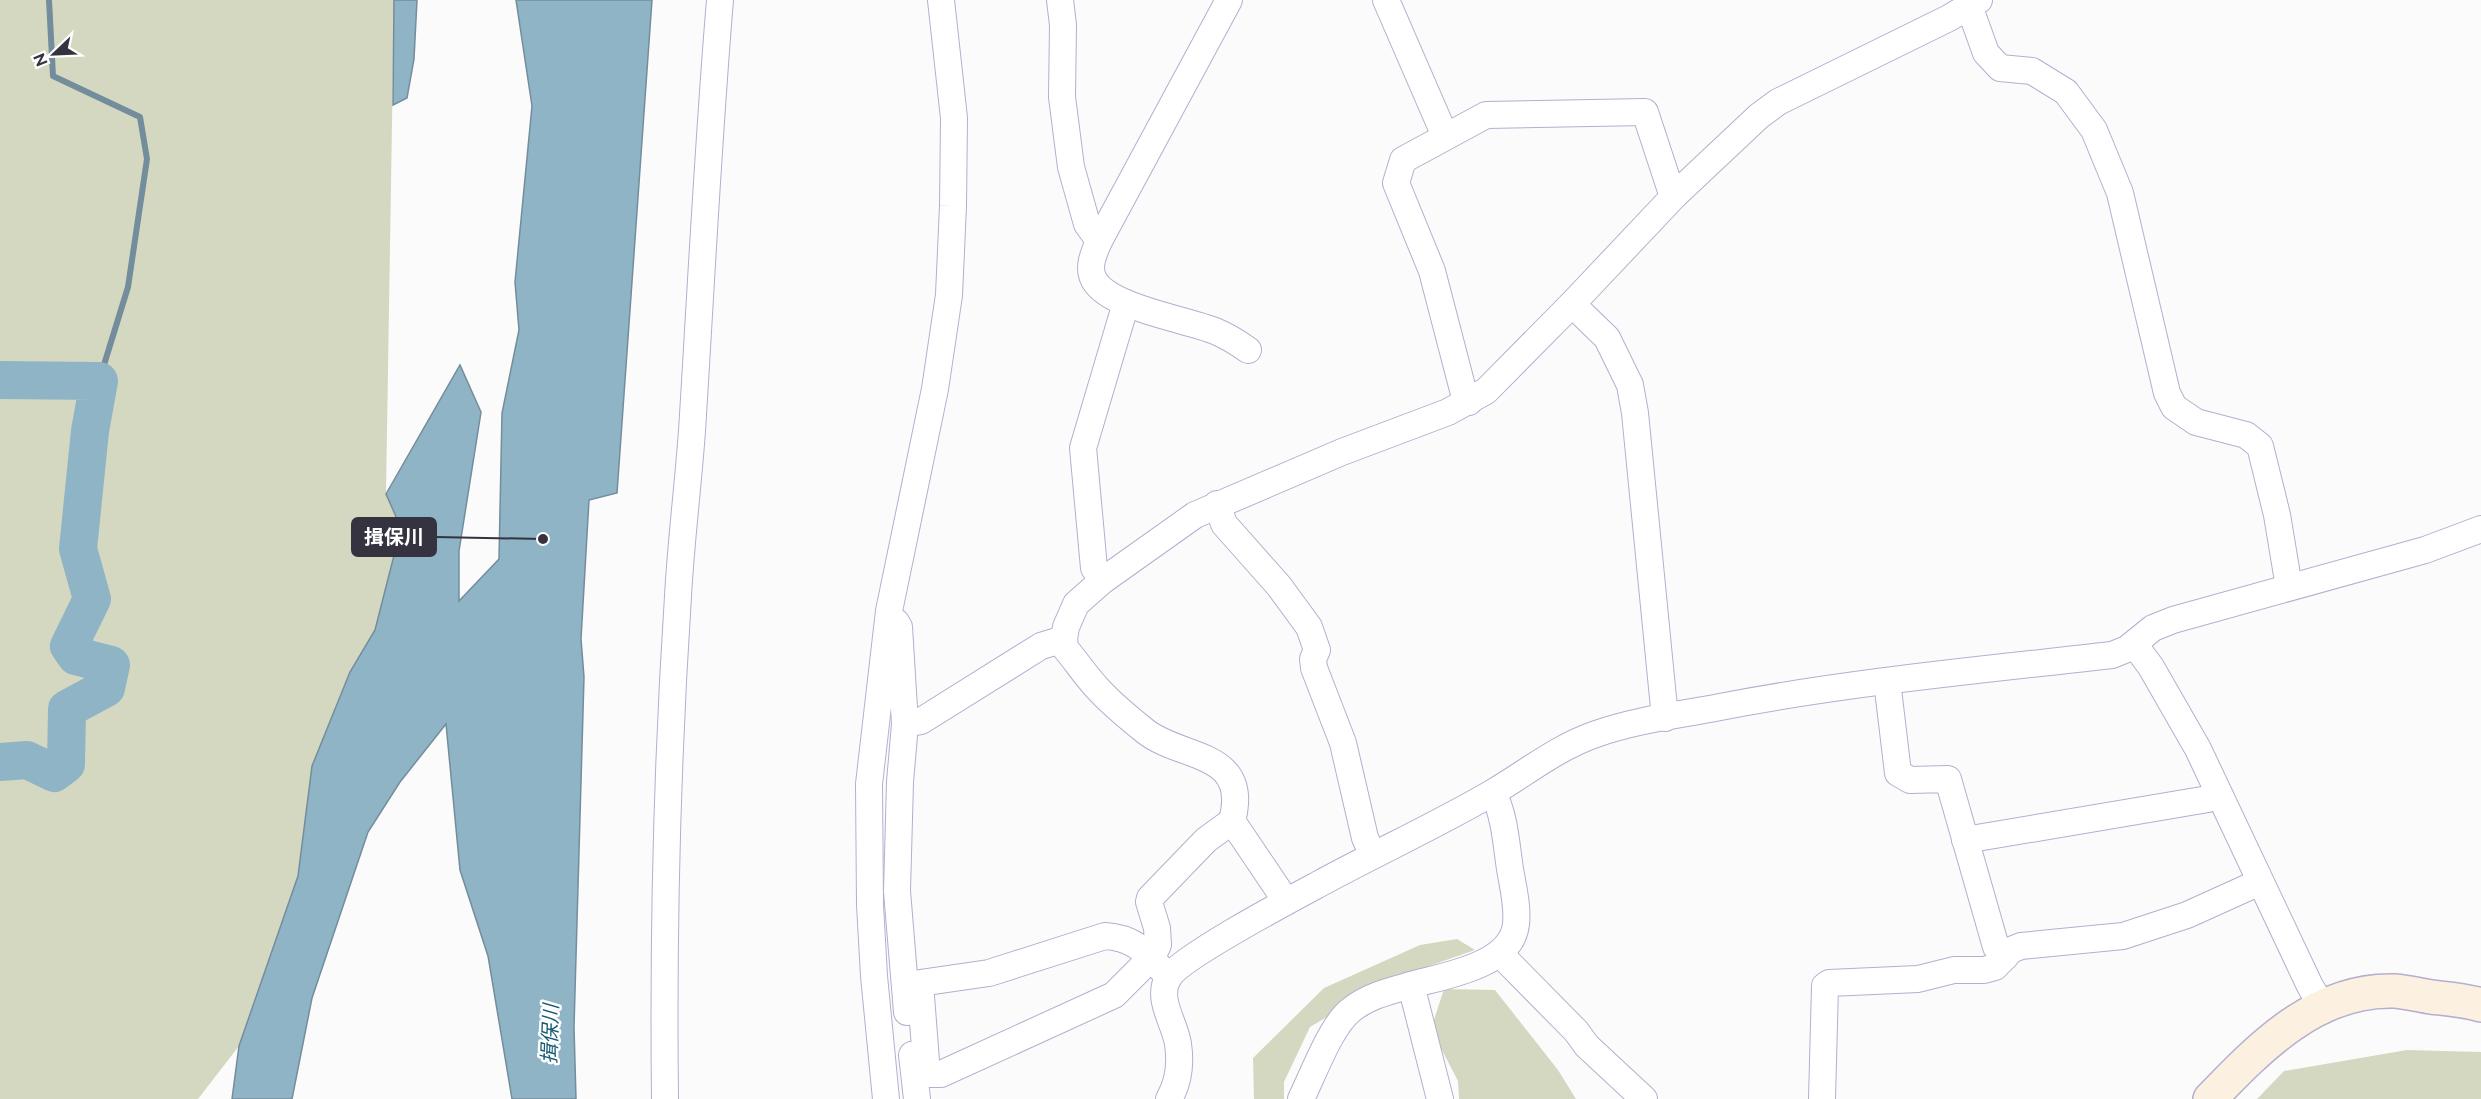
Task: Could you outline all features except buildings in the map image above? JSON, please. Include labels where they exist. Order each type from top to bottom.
[{"type":"main road","points":[[2210,1099],[2254,1053],[2294,1023],[2322,1006],[2360,994],[2395,991],[2481,1005]]},
{"type":"street","points":[[665,1099],[664,898],[672,710],[678,594],[720,0]]},
{"type":"street","points":[[886,1099],[874,976],[868,822],[870,772],[890,611],[935,389],[949,295],[954,118],[941,0]]},
{"type":"street","points":[[1060,0],[1063,25],[1062,97],[1071,167],[1087,224],[1099,241]]},
{"type":"street","points":[[1229,0],[1099,241],[1091,261],[1093,278],[1103,292],[1126,303],[1214,331],[1248,350]]},
{"type":"street","points":[[1386,0],[1445,136]]},
{"type":"street","points":[[1169,977],[1151,958],[1137,943],[1121,937],[1105,936],[989,973],[920,983],[927,1074],[941,1074],[1114,995],[1151,958],[1158,945],[1150,898],[1206,840],[1232,821],[1235,809],[1234,792],[1228,776],[1215,763],[1203,756],[1170,745],[1147,733],[1100,692],[1065,648],[1066,627],[1076,604],[1102,581],[1195,514],[1469,402],[1486,392],[1675,195],[1759,116],[1778,102],[1972,3],[1986,53],[2000,68],[2032,71],[2066,92],[2094,130],[2120,193],[2168,393],[2174,407],[2196,422],[2246,435],[2260,446],[2277,515],[2289,587]]},
{"type":"street","points":[[1469,402],[1463,390],[1432,271],[1396,183],[1403,160],[1486,115],[1645,112],[1670,188],[1675,195]]},
{"type":"street","points":[[1102,581],[1094,568],[1083,448],[1126,303]]},
{"type":"street","points":[[1572,304],[1607,338],[1630,386],[1635,413],[1665,718]]},
{"type":"street","points":[[1217,504],[1224,524],[1279,586],[1309,627],[1317,650],[1313,659],[1314,668],[1343,743],[1365,838],[1373,855]]},
{"type":"street","points":[[1169,1099],[1177,1084],[1180,1064],[1178,1042],[1164,990],[1169,977],[1185,963],[1286,901],[1493,793],[1541,761],[1596,734],[1795,693],[2112,656],[2127,649],[2153,628],[2173,620],[2425,550],[2481,529]]},
{"type":"street","points":[[890,611],[899,627],[905,724],[900,782],[897,891],[901,953],[917,1099]]},
{"type":"street","points":[[905,724],[921,721],[1041,646],[1064,639]]},
{"type":"street","points":[[2134,644],[2182,720],[2310,986],[2322,1006]]},
{"type":"street","points":[[1887,681],[1898,773],[1910,780],[1948,779],[1996,947],[2005,957]]},
{"type":"street","points":[[1301,1099],[1336,1028],[1350,1010],[1377,994],[1472,967],[1500,954],[1509,944],[1516,926],[1515,903],[1501,809],[1493,793]]},
{"type":"street","points":[[1965,840],[2208,799],[2219,794]]},
{"type":"street","points":[[1232,821],[1286,901]]},
{"type":"street","points":[[1822,1099],[1825,986],[1829,983],[1918,979],[1954,970],[1984,970],[1995,967],[2011,950],[2021,946],[2123,936],[2187,915],[2260,882]]},
{"type":"street","points":[[1500,954],[1576,1031],[1587,1046],[1644,1099]]},
{"type":"street","points":[[1411,985],[1440,1099]]},
{"type":"green space","points":[[0,0],[394,0],[386,494],[401,528],[375,630],[350,672],[312,766],[298,876],[239,1046],[198,1099],[0,1099]]},
{"type":"green space","points":[[1457,939],[1475,950],[1389,980],[1310,1027],[1284,1082],[1284,1099],[1254,1099],[1253,1058],[1324,988],[1420,945]]},
{"type":"green space","points":[[1444,989],[1495,990],[1558,1070],[1576,1099],[1459,1099],[1458,1081],[1431,1029]]},
{"type":"green space","points":[[2407,1050],[2481,1052],[2481,1099],[2257,1099],[2284,1071]]},
{"type":"water","points":[[394,0],[417,0],[414,59],[407,98],[393,105]]},
{"type":"water","name":"揖保川","points":[[516,0],[652,0],[617,493],[589,500],[581,639],[584,677],[574,1027],[576,1099],[512,1099],[488,956],[460,870],[446,724],[400,782],[368,832],[312,998],[292,1099],[232,1099],[239,1046],[298,876],[312,766],[350,672],[375,630],[401,528],[386,494],[460,365],[481,412],[459,551],[459,601],[499,559],[502,413],[519,330],[515,282],[532,106]]},
{"type":"waterway","points":[[49,0],[53,76],[140,117],[147,159],[128,287],[99,381]]},
{"type":"waterway","points":[[0,380],[99,381],[90,431],[78,549],[92,599],[69,646],[76,656],[111,665],[106,688],[67,709],[66,764],[54,773],[27,760],[0,762]]},
{"type":"place","name":"揖保川","points":[[543,539]]}]
